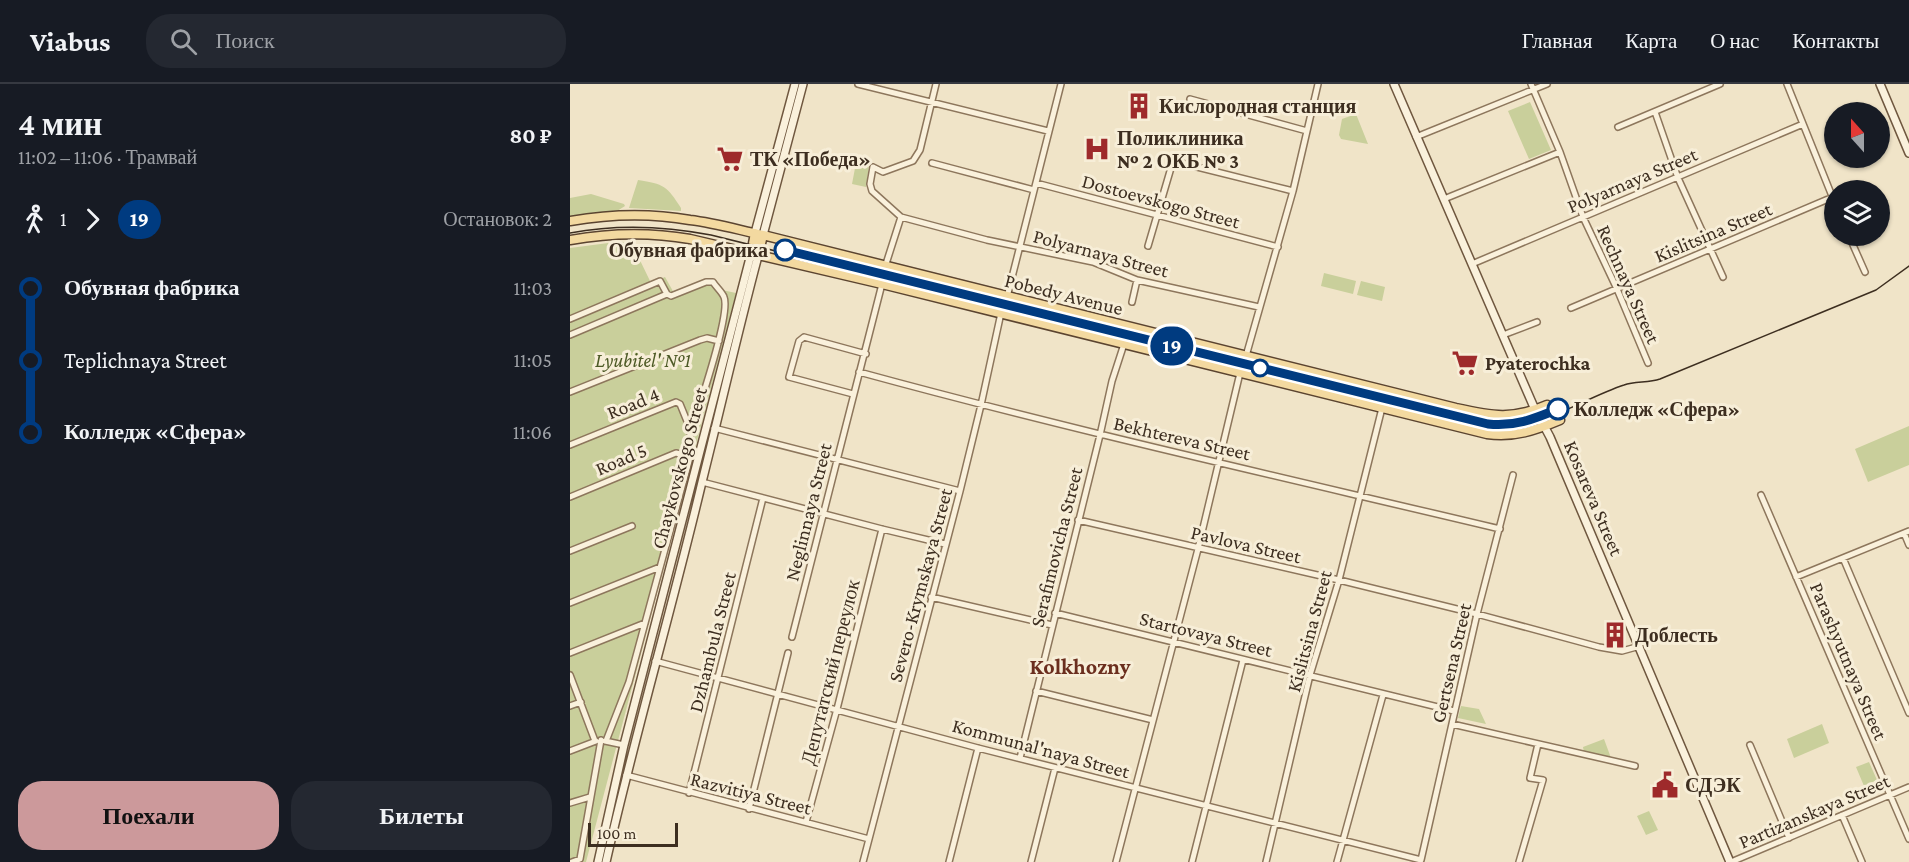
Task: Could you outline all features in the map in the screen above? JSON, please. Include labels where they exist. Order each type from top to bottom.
[{"type":"main road","name":"Chaykovskogo Street","points":[[606,862],[626,775],[702,482],[795,84]]},
{"type":"main road","name":"Chaykovskogo Street","points":[[759,234],[803,84]]},
{"type":"main road","name":"Kosareva Street","points":[[1394,84],[1640,646],[1731,862]]},
{"type":"main road","points":[[1880,84],[1909,153]]},
{"type":"main road","name":"Pobedy Avenue","points":[[570,221],[620,216],[691,220],[759,234],[1493,416],[1509,416],[1547,405]]},
{"type":"main road","name":"Pobedy Avenue","points":[[570,240],[622,234],[665,235],[690,239],[1499,436],[1525,433],[1560,420]]},
{"type":"main road","name":"Chaykovskogo Street","points":[[598,862],[624,745],[755,255]]},
{"type":"street","points":[[858,84],[1048,131]]},
{"type":"street","points":[[885,267],[901,217],[872,191],[870,184],[873,167],[883,172],[913,161],[920,150],[936,84]]},
{"type":"street","points":[[1007,297],[1060,84]]},
{"type":"street","points":[[1246,356],[1278,248],[1318,84]]},
{"type":"street","points":[[1416,137],[1532,87],[1547,84]]},
{"type":"street","points":[[1618,127],[1720,84]]},
{"type":"street","points":[[1787,84],[1826,180]]},
{"type":"street","name":"Rechnaya Street","points":[[1532,87],[1560,152],[1583,217],[1648,363]]},
{"type":"street","points":[[1190,99],[1307,131]]},
{"type":"street","points":[[1655,112],[1678,178],[1723,277]]},
{"type":"street","name":"Polyarnaya Street","points":[[1472,264],[1803,124]]},
{"type":"street","points":[[1444,199],[1560,152]]},
{"type":"street","points":[[1148,246],[1173,160],[1293,190]]},
{"type":"street","points":[[932,163],[1034,190]]},
{"type":"street","name":"Dostoevskogo Street","points":[[1036,183],[1278,248]]},
{"type":"street","name":"Kislitsina Street","points":[[1570,308],[1824,203]]},
{"type":"street","name":"Polyarnaya Street","points":[[901,217],[1020,247],[1093,262],[1137,280],[1259,307]]},
{"type":"street","points":[[1853,246],[1864,272]]},
{"type":"street","points":[[1132,302],[1137,280]]},
{"type":"street","points":[[570,319],[660,281],[667,294]]},
{"type":"street","points":[[570,335],[667,294],[671,296],[706,282],[713,282],[724,297],[726,305],[720,340],[684,455],[690,457],[629,682],[601,740],[580,859],[573,862]]},
{"type":"street","name":"Neglinnaya Street","points":[[792,637],[882,284]]},
{"type":"street","name":"Severo-Krymskaya Street","points":[[863,862],[960,491],[1001,314]]},
{"type":"street","points":[[1503,334],[1538,322]]},
{"type":"street","points":[[854,394],[789,377],[798,341],[804,337],[866,354]]},
{"type":"street","points":[[570,392],[700,340],[707,338],[720,340]]},
{"type":"street","name":"Serafimovicha Street","points":[[1020,758],[1112,381],[1124,344]]},
{"type":"street","name":"Bekhtereva Street","points":[[859,372],[1100,435],[1500,529]]},
{"type":"street","points":[[1116,862],[1198,549],[1240,373]]},
{"type":"street","name":"Road 4","points":[[570,445],[676,402],[680,404],[691,431]]},
{"type":"street","name":"Kislitsina Street","points":[[1266,862],[1310,675],[1339,580],[1382,408]]},
{"type":"street","points":[[714,428],[960,491]]},
{"type":"street","name":"Road 5","points":[[570,496],[676,453],[684,455]]},
{"type":"street","name":"Gertsena Street","points":[[1421,860],[1477,614],[1513,475]]},
{"type":"street","points":[[702,482],[882,530],[945,544]]},
{"type":"street","name":"Parashyutnaya Street","points":[[1761,495],[1909,839]]},
{"type":"street","name":"Dzhambula Street","points":[[689,793],[763,498]]},
{"type":"street","name":"Pavlova Street","points":[[1078,520],[1339,580],[1599,647],[1622,651],[1640,646]]},
{"type":"street","points":[[570,551],[632,526]]},
{"type":"street","name":"Депутатский переулок","points":[[806,822],[882,530]]},
{"type":"street","points":[[1796,577],[1906,532],[1909,545]]},
{"type":"street","points":[[1843,558],[1909,713]]},
{"type":"street","points":[[570,603],[660,567]]},
{"type":"street","points":[[931,597],[1052,625]]},
{"type":"street","name":"Startovaya Street","points":[[1055,613],[1454,711]]},
{"type":"street","points":[[570,653],[645,623]]},
{"type":"street","points":[[749,809],[788,653]]},
{"type":"street","points":[[1192,862],[1243,660]]},
{"type":"street","name":"Kommunal'naya Street","points":[[655,661],[978,748],[1343,840],[1408,859],[1421,860]]},
{"type":"street","points":[[570,675],[601,740]]},
{"type":"street","points":[[1036,691],[1153,720]]},
{"type":"street","points":[[1337,862],[1383,695]]},
{"type":"street","points":[[570,706],[581,702]]},
{"type":"street","points":[[1452,724],[1635,766]]},
{"type":"street","points":[[570,751],[601,740],[624,745]]},
{"type":"street","points":[[1520,862],[1543,780],[1530,777],[1538,744]]},
{"type":"street","points":[[1750,745],[1789,837]]},
{"type":"street","points":[[949,862],[978,748]]},
{"type":"street","points":[[1031,862],[1055,768]]},
{"type":"street","name":"Razvitiya Street","points":[[626,775],[869,839]]},
{"type":"street","name":"Partizanskaya Street","points":[[1731,862],[1909,787]]},
{"type":"street","points":[[570,803],[590,797]]},
{"type":"street","points":[[1842,815],[1862,862]]},
{"type":"green space","points":[[1530,102],[1551,150],[1529,159],[1508,111]]},
{"type":"green space","points":[[1356,114],[1368,144],[1341,139],[1339,135],[1342,119]]},
{"type":"green space","points":[[856,163],[869,165],[866,187],[852,184]]},
{"type":"green space","points":[[638,180],[664,187],[681,211],[629,208]]},
{"type":"green space","points":[[591,194],[625,206],[614,213],[570,218],[570,198]]},
{"type":"green space","name":"Lyubitel' №1","points":[[634,242],[635,250],[651,283],[665,277],[674,293],[710,278],[714,279],[722,290],[736,293],[586,862],[570,862],[570,248]]},
{"type":"green space","points":[[1324,273],[1356,281],[1353,294],[1321,286]]},
{"type":"green space","points":[[1361,281],[1385,287],[1382,301],[1357,295]]},
{"type":"green space","points":[[1909,426],[1909,465],[1868,482],[1855,449]]},
{"type":"green space","points":[[1461,706],[1479,709],[1486,724],[1458,718]]},
{"type":"green space","points":[[1822,724],[1829,743],[1794,758],[1787,739]]},
{"type":"green space","points":[[1604,739],[1611,758],[1584,753],[1583,747]]},
{"type":"green space","points":[[1869,762],[1877,780],[1864,786],[1856,767]]},
{"type":"green space","points":[[1649,811],[1658,830],[1646,835],[1637,816]]},
{"type":"tram line","points":[[570,233],[605,228],[641,227],[711,235],[1479,425],[1498,427],[1535,422],[1624,385],[1660,379],[1876,290],[1909,266]]},
{"type":"tram line","name":"19","points":[[785,250],[1488,424],[1522,423],[1558,409]]},
{"type":"place","name":"Кислородная станция","points":[[1139,106]]},
{"type":"place","name":"Поликлиника № 2 ОКБ № 3","points":[[1097,149]]},
{"type":"place","name":"ТК «Победа»","points":[[730,159]]},
{"type":"place","name":"Обувная фабрика","points":[[785,250]]},
{"type":"place","name":"Pyaterochka","points":[[1465,363]]},
{"type":"place","name":"Колледж «Сфера»","points":[[1558,409]]},
{"type":"place","name":"Доблесть","points":[[1615,635]]},
{"type":"place","name":"СДЭК","points":[[1665,785]]},
{"type":"district","name":"Kolkhozny","points":[[1080,666]]}]
